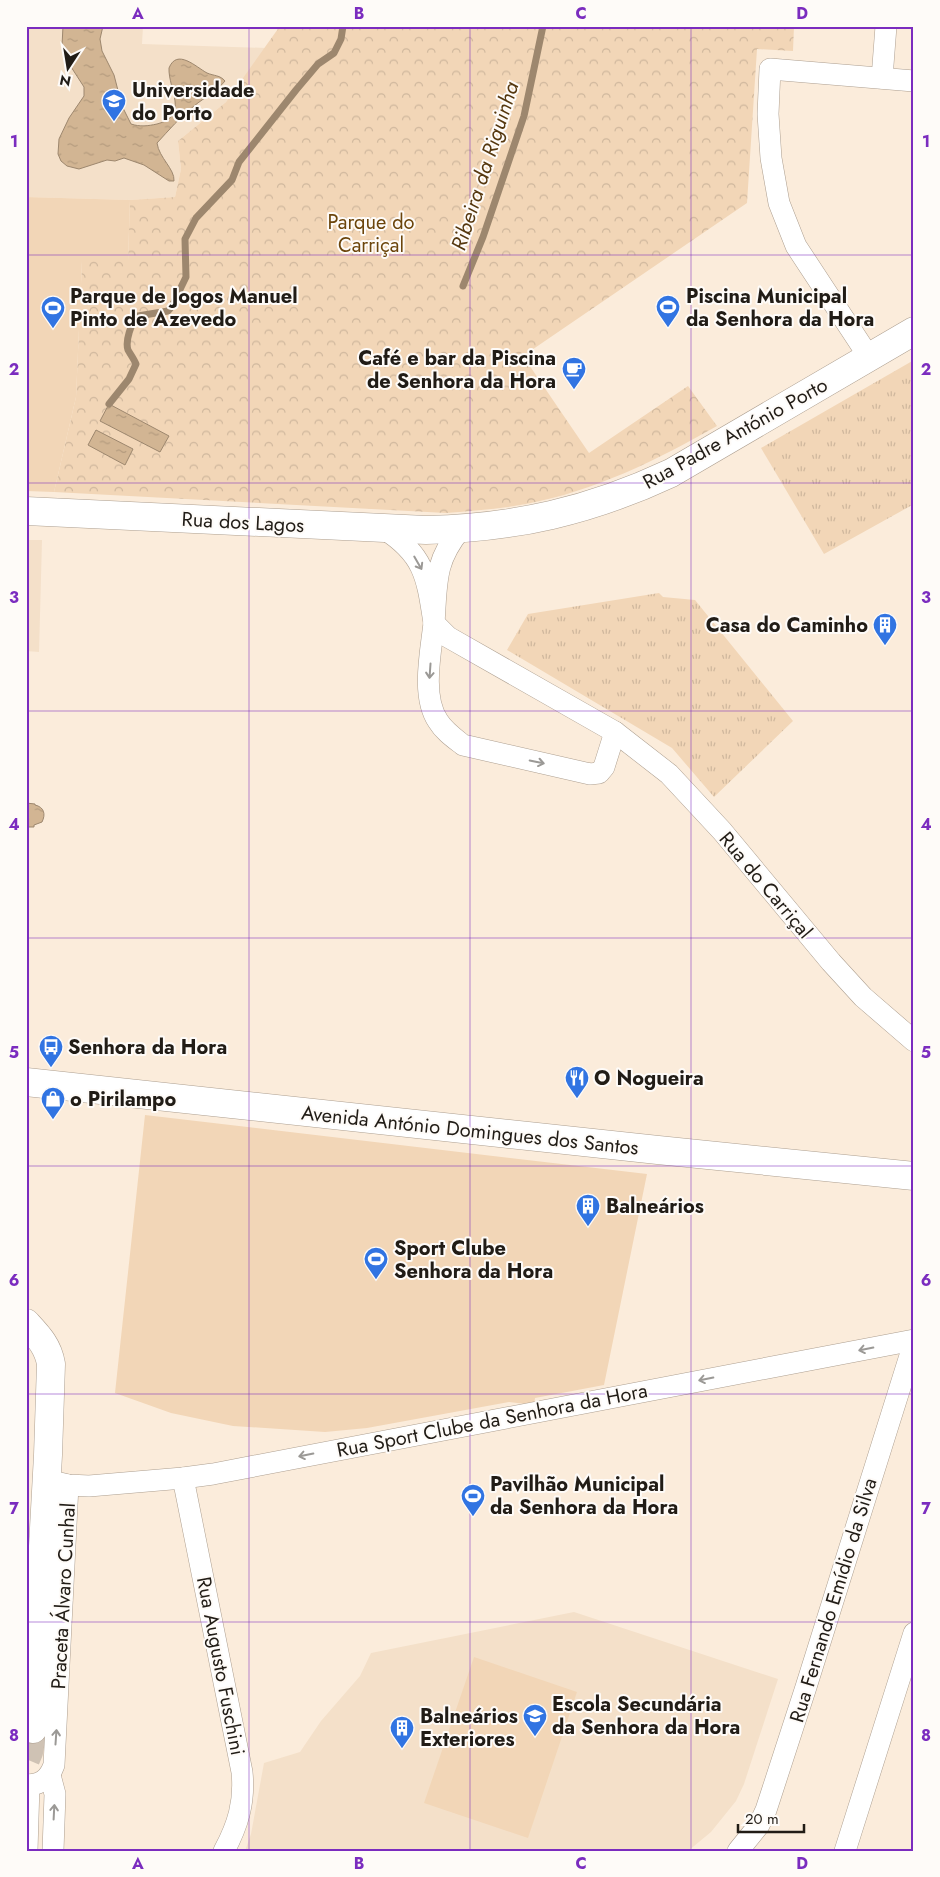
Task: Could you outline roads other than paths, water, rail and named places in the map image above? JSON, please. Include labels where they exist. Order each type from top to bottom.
[{"type":"street","points":[[882,78],[886,26]]},
{"type":"street","points":[[870,357],[796,246],[779,203],[771,158],[768,114],[770,69],[914,81]]},
{"type":"street","name":"Rua Padre António Porto","points":[[460,530],[504,525],[564,513],[632,491],[670,473],[914,331]]},
{"type":"street","name":"Rua dos Lagos","points":[[26,511],[384,529],[460,530]]},
{"type":"street","points":[[384,529],[405,544],[419,564],[428,584],[434,622]]},
{"type":"street","points":[[460,530],[450,542],[442,558],[438,575],[429,672],[429,689],[437,721],[463,745],[590,774],[599,773],[604,767],[616,732]]},
{"type":"street","name":"Rua do Carriçal","points":[[434,622],[448,637],[616,732],[669,774],[722,831],[830,962],[863,997],[914,1041]]},
{"type":"street","name":"Avenida António Domingues dos Santos","points":[[26,1082],[914,1176]]},
{"type":"street","name":"Praceta Álvaro Cunhal","points":[[26,1323],[42,1339],[50,1355],[51,1364],[57,1482],[56,1738],[54,1765],[50,1775]]},
{"type":"street","name":"Rua Sport Clube da Senhora da Hora","points":[[57,1482],[98,1486],[182,1478],[914,1342]]},
{"type":"street","name":"Rua Fernando Emídio da Silva","points":[[739,1851],[759,1825],[766,1810],[914,1342]]},
{"type":"street","name":"Rua Augusto Fuschini","points":[[182,1478],[244,1789],[242,1807],[224,1851]]},
{"type":"street","points":[[33,1729],[57,1482]]},
{"type":"street","points":[[845,1851],[914,1633]]},
{"type":"street","points":[[27,1851],[28,1785],[45,1781],[50,1775]]},
{"type":"street","points":[[50,1775],[55,1794],[53,1851]]},
{"type":"water","points":[[63,26],[103,26],[100,39],[102,51],[114,75],[122,106],[131,124],[144,126],[157,124],[173,115],[175,101],[169,68],[172,62],[182,59],[225,81],[184,115],[157,143],[161,154],[172,172],[174,181],[169,181],[144,165],[124,158],[115,161],[107,160],[79,169],[67,166],[61,161],[58,154],[59,139],[69,118],[84,96],[84,87],[64,56],[62,46]]},
{"type":"water","points":[[109,404],[169,436],[160,452],[100,421]]},
{"type":"water","points":[[96,430],[133,449],[125,465],[88,445]]},
{"type":"water","points":[[26,803],[35,804],[43,811],[42,822],[34,825],[34,827],[26,827]]},
{"type":"waterway","name":"Ribeira da Riguinha","points":[[109,404],[129,379],[136,364],[127,346],[129,332],[133,323],[138,316],[168,311],[186,277],[185,239],[196,218],[232,180],[239,162],[296,90],[318,64],[334,53],[341,39],[343,26]]},
{"type":"waterway","name":"Ribeira da Riguinha","points":[[463,286],[483,237],[524,116],[543,26]]},
{"type":"tunnel","points":[[26,1759],[33,1729]]},
{"type":"place","name":"Universidade do Porto","points":[[114,122]]},
{"type":"place","name":"Piscina Municipal da Senhora da Hora","points":[[668,328]]},
{"type":"place","name":"Parque de Jogos Manuel Pinto de Azevedo","points":[[53,329]]},
{"type":"place","name":"Café e bar da Piscina de Senhora da Hora","points":[[574,390]]},
{"type":"place","name":"Casa do Caminho","points":[[885,646]]},
{"type":"place","name":"Senhora da Hora","points":[[51,1068]]},
{"type":"place","name":"O Nogueira","points":[[577,1099]]},
{"type":"place","name":"o Pirilampo","points":[[53,1120]]},
{"type":"place","name":"Balneários","points":[[588,1227]]},
{"type":"place","name":"Sport Clube Senhora da Hora","points":[[376,1280]]},
{"type":"place","name":"Pavilhão Municipal da Senhora da Hora","points":[[473,1517]]},
{"type":"place","name":"Escola Secundária da Senhora da Hora","points":[[535,1737]]},
{"type":"place","name":"Balneários Exteriores","points":[[402,1749]]},
{"type":"park label","name":"Parque do Carriçal","points":[[371,234]]}]
